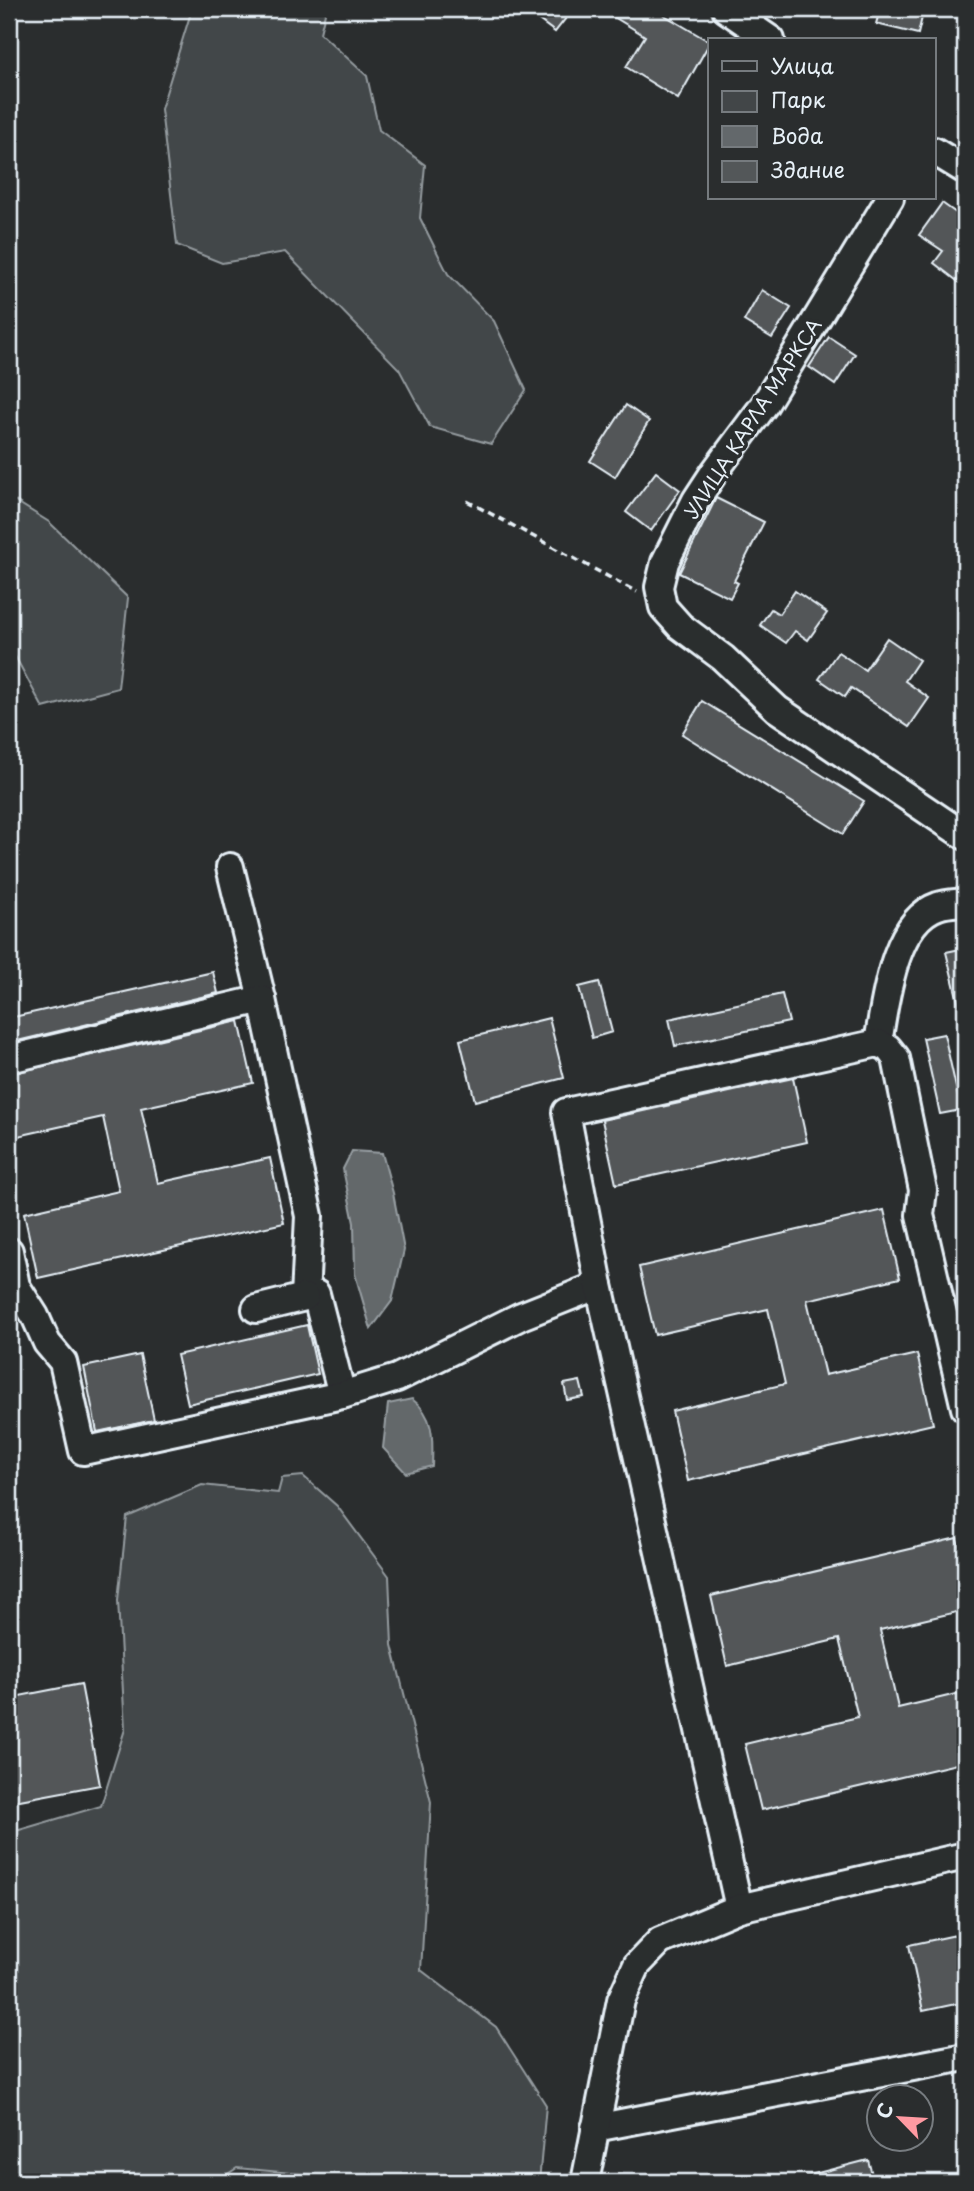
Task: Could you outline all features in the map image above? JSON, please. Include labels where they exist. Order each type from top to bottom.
[{"type":"street","points":[[726,9],[768,38]]},
{"type":"street","points":[[936,152],[965,169]]},
{"type":"street","name":"УЛИЦА КАРЛА МАРКСА","points":[[663,607],[659,587],[665,562],[696,500],[765,404],[889,200]]},
{"type":"street","points":[[663,607],[680,626],[723,658],[777,709],[965,836]]},
{"type":"street","points":[[230,867],[309,1216],[305,1297]]},
{"type":"street","points":[[878,1043],[891,973],[906,936],[920,918],[936,907],[965,902]]},
{"type":"street","points":[[9,1059],[262,999]]},
{"type":"street","points":[[739,1908],[599,1285],[566,1112],[878,1043],[888,1048],[896,1058],[923,1190],[920,1215],[965,1408]]},
{"type":"street","points":[[9,1251],[16,1286],[35,1316],[47,1343],[64,1362],[83,1451],[342,1395],[397,1378],[521,1316],[599,1285]]},
{"type":"street","points":[[256,1309],[316,1294],[342,1395]]},
{"type":"street","points":[[585,2182],[621,2000],[637,1965],[660,1941],[739,1908],[965,1856]]},
{"type":"street","points":[[594,2128],[965,2057]]},
{"type":"path","points":[[467,501],[663,607]]},
{"type":"green space","points":[[192,9],[326,9],[320,33],[367,76],[379,130],[425,165],[420,218],[448,274],[494,321],[526,390],[491,444],[430,427],[399,369],[285,252],[222,263],[177,245],[161,109]]},
{"type":"green space","points":[[9,497],[49,522],[128,598],[118,688],[43,708],[9,645]]},
{"type":"green space","points":[[303,1476],[337,1506],[389,1576],[392,1645],[431,1802],[421,1970],[496,2027],[546,2105],[539,2182],[313,2182],[312,2175],[237,2168],[215,2182],[144,2182],[128,2174],[115,2182],[9,2182],[9,1833],[101,1806],[125,1729],[118,1600],[127,1517],[202,1485],[278,1493],[282,1478]]},
{"type":"water","points":[[352,1151],[382,1153],[404,1250],[392,1301],[371,1329],[355,1274],[354,1223],[343,1169]]},
{"type":"water","points":[[412,1399],[429,1421],[432,1466],[406,1473],[383,1448],[388,1404]]},
{"type":"building","points":[[524,9],[573,9],[555,32]]},
{"type":"building","points":[[601,9],[654,9],[708,41],[708,46],[678,99],[626,67],[645,36]]},
{"type":"building","points":[[880,9],[924,9],[918,34],[876,24]]},
{"type":"building","points":[[942,203],[963,218],[959,223],[965,228],[965,287],[934,263],[943,251],[919,235]]},
{"type":"building","points":[[762,290],[791,308],[772,338],[744,321]]},
{"type":"building","points":[[829,337],[855,354],[835,385],[809,367]]},
{"type":"building","points":[[626,405],[649,421],[615,477],[590,461]]},
{"type":"building","points":[[656,472],[680,490],[651,531],[626,512]]},
{"type":"building","points":[[716,498],[764,522],[734,581],[738,583],[730,598],[679,573]]},
{"type":"building","points":[[795,591],[827,613],[808,640],[795,631],[786,643],[760,625],[771,609],[779,614]]},
{"type":"building","points":[[887,638],[919,660],[905,681],[929,698],[909,727],[851,688],[845,697],[819,679],[838,652],[865,670]]},
{"type":"building","points":[[702,701],[864,801],[843,834],[682,734]]},
{"type":"building","points":[[965,948],[965,1004],[959,1005],[946,952]]},
{"type":"building","points":[[213,972],[218,993],[9,1043],[9,1018]]},
{"type":"building","points":[[599,982],[612,1032],[592,1038],[579,987]]},
{"type":"building","points":[[782,994],[789,1022],[675,1046],[669,1019]]},
{"type":"building","points":[[549,1018],[564,1078],[475,1101],[460,1040]]},
{"type":"building","points":[[239,1021],[253,1083],[141,1108],[158,1183],[270,1158],[284,1223],[38,1278],[24,1213],[119,1191],[103,1117],[9,1138],[9,1074]]},
{"type":"building","points":[[944,1034],[961,1110],[940,1114],[923,1038]]},
{"type":"building","points":[[793,1078],[807,1142],[616,1184],[602,1120]]},
{"type":"building","points":[[884,1210],[900,1278],[807,1300],[825,1375],[917,1354],[933,1424],[688,1481],[672,1411],[785,1384],[768,1309],[655,1335],[639,1267]]},
{"type":"building","points":[[307,1325],[318,1374],[188,1404],[177,1355]]},
{"type":"building","points":[[140,1355],[154,1420],[97,1432],[84,1367]]},
{"type":"building","points":[[580,1381],[584,1397],[567,1400],[564,1384]]},
{"type":"building","points":[[957,1538],[965,1573],[965,1610],[880,1630],[898,1708],[965,1692],[965,1762],[761,1810],[745,1744],[858,1717],[839,1639],[727,1666],[711,1596]]},
{"type":"building","points":[[81,1684],[100,1785],[9,1802],[9,1698]]},
{"type":"building","points":[[965,1933],[965,2002],[923,2011],[909,1945]]},
{"type":"building","points":[[868,2160],[874,2182],[806,2182],[806,2176]]}]
